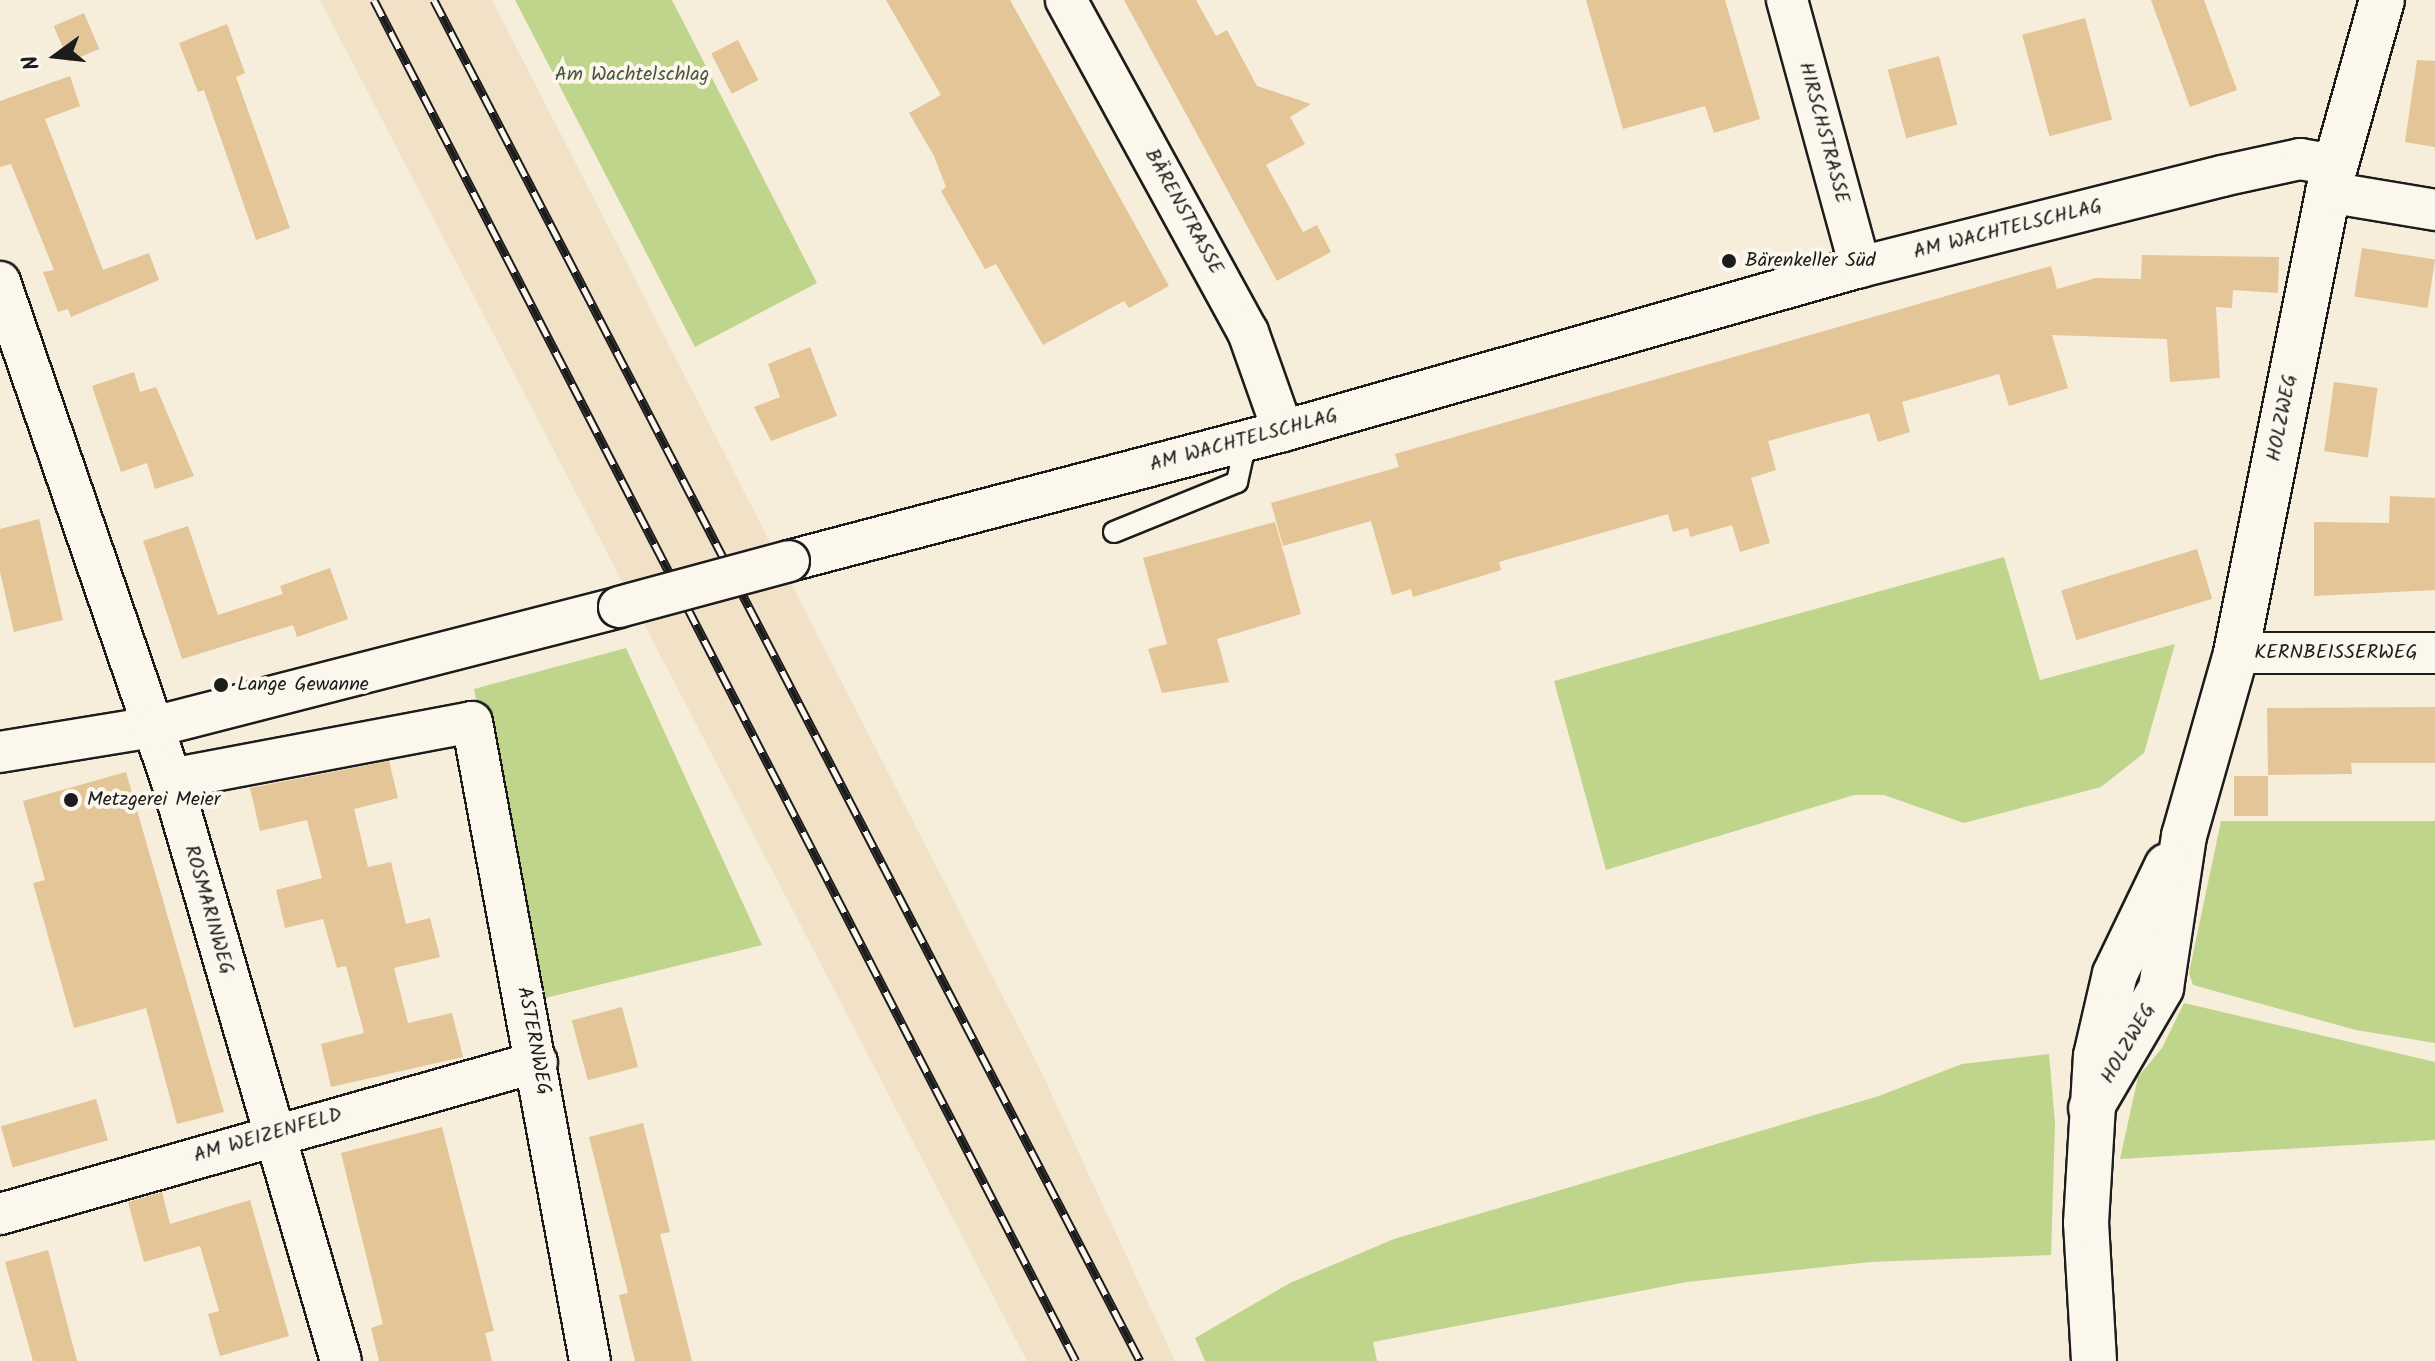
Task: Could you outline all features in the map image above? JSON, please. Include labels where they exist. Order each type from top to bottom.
[{"type":"street","name":"BÄRENSTRASSE","points":[[1066,0],[1248,332],[1264,436]]},
{"type":"street","name":"HIRSCHSTRASSE","points":[[1787,0],[1860,267]]},
{"type":"street","name":"HOLZWEG","points":[[2094,1361],[2091,1108],[2161,988],[2184,836],[2236,653],[2331,179],[2382,0]]},
{"type":"street","name":"AM WACHTELSCHLAG","points":[[0,752],[153,727],[619,607],[1264,436],[1860,267],[2222,176],[2300,159],[2331,179],[2435,210]]},
{"type":"street","name":"ROSMARINWEG","points":[[0,282],[171,779],[341,1361]]},
{"type":"street","name":"KERNBEISSERWEG","points":[[2236,653],[2435,653]]},
{"type":"street","name":"ASTERNWEG","points":[[171,779],[472,722],[590,1361]]},
{"type":"street","name":"AM WEIZENFELD","points":[[0,1214],[273,1134],[537,1062]]},
{"type":"lane","points":[[1114,532],[1237,482],[1264,436]]},
{"type":"shaded area","points":[[320,0],[492,0],[1039,1067],[1175,1361],[1027,1361]]},
{"type":"green space","name":"Am Wachtelschlag","points":[[515,0],[672,0],[817,283],[695,347]]},
{"type":"green space","points":[[2004,557],[2040,680],[2175,644],[2144,753],[2101,787],[1964,823],[1884,795],[1854,795],[1606,870],[1554,681]]},
{"type":"green space","points":[[626,648],[762,945],[537,1000],[474,689]]},
{"type":"green space","points":[[2221,821],[2435,821],[2435,1043],[2356,1030],[2193,985],[2189,973]]},
{"type":"green space","points":[[2184,1003],[2435,1062],[2435,1140],[2120,1159],[2138,1077],[2162,1048]]},
{"type":"green space","points":[[2049,1054],[2055,1123],[2051,1255],[1870,1262],[1687,1282],[1373,1342],[1377,1361],[1205,1361],[1195,1338],[1290,1283],[1394,1239],[1879,1096],[1962,1064]]},
{"type":"building","points":[[886,0],[1010,0],[1169,286],[1129,308],[1124,301],[1043,345],[996,264],[985,269],[941,191],[946,187],[934,156],[909,113],[941,95]]},
{"type":"building","points":[[1124,0],[1196,0],[1216,36],[1227,30],[1257,86],[1311,104],[1290,117],[1305,144],[1266,165],[1303,232],[1317,225],[1331,252],[1277,281]]},
{"type":"building","points":[[1586,0],[1725,0],[1760,119],[1714,133],[1705,106],[1623,129]]},
{"type":"building","points":[[2151,0],[2204,0],[2237,90],[2190,107]]},
{"type":"building","points":[[84,13],[99,49],[69,62],[54,26]]},
{"type":"building","points":[[2085,18],[2112,119],[2049,136],[2022,35]]},
{"type":"building","points":[[227,24],[245,73],[236,77],[290,228],[256,240],[204,90],[198,92],[179,43]]},
{"type":"building","points":[[738,40],[758,80],[732,94],[711,54]]},
{"type":"building","points":[[1939,56],[1957,125],[1906,138],[1888,70]]},
{"type":"building","points":[[2417,60],[2435,61],[2435,147],[2405,142]]},
{"type":"building","points":[[70,76],[80,106],[45,119],[103,270],[149,253],[159,280],[71,317],[68,309],[58,312],[43,272],[54,270],[11,164],[0,167],[0,101]]},
{"type":"building","points":[[2362,248],[2435,260],[2427,308],[2354,296]]},
{"type":"building","points":[[2142,255],[2279,257],[2278,293],[2233,290],[2232,308],[2216,307],[2220,378],[2170,382],[2167,339],[2052,335],[2068,388],[2009,406],[1999,374],[1902,402],[1910,432],[1878,442],[1869,413],[1768,441],[1776,470],[1751,478],[1770,543],[1740,552],[1732,525],[1690,537],[1688,528],[1673,532],[1668,514],[1499,562],[1501,570],[1413,597],[1411,589],[1392,595],[1371,521],[1283,546],[1271,503],[1399,467],[1395,454],[2051,266],[2057,289],[2096,278],[2141,279]]},
{"type":"building","points":[[810,347],[837,416],[771,441],[754,407],[780,397],[768,364]]},
{"type":"building","points":[[134,372],[140,392],[156,387],[194,476],[155,489],[147,463],[121,472],[92,386]]},
{"type":"building","points":[[2334,382],[2378,388],[2368,457],[2324,451]]},
{"type":"building","points":[[2390,496],[2435,498],[2435,590],[2314,596],[2314,522],[2389,523]]},
{"type":"building","points":[[39,519],[63,620],[14,632],[0,572],[0,529]]},
{"type":"building","points":[[1275,522],[1301,614],[1217,639],[1229,682],[1162,693],[1148,649],[1167,644],[1143,558]]},
{"type":"building","points":[[188,526],[218,615],[283,594],[280,586],[330,568],[348,619],[297,637],[293,625],[182,659],[143,541]]},
{"type":"building","points":[[2197,549],[2212,599],[2076,640],[2061,591]]},
{"type":"building","points":[[2435,707],[2435,763],[2351,763],[2352,774],[2268,775],[2267,708]]},
{"type":"building","points":[[389,761],[398,798],[354,809],[368,867],[391,862],[406,924],[430,918],[440,957],[394,968],[408,1023],[452,1013],[463,1057],[331,1087],[321,1044],[364,1033],[346,966],[337,968],[323,919],[285,928],[276,890],[322,878],[307,820],[260,831],[250,788]]},
{"type":"building","points":[[126,772],[224,1112],[177,1124],[146,1008],[74,1028],[33,883],[45,880],[23,801]]},
{"type":"building","points":[[2234,776],[2268,776],[2268,816],[2234,816]]},
{"type":"building","points":[[622,1007],[638,1067],[588,1080],[572,1020]]},
{"type":"building","points":[[96,1099],[108,1140],[13,1168],[1,1126]]},
{"type":"building","points":[[643,1123],[670,1232],[660,1234],[692,1361],[635,1361],[619,1295],[628,1293],[589,1137]]},
{"type":"building","points":[[442,1127],[494,1331],[485,1333],[492,1361],[379,1361],[371,1328],[383,1324],[341,1153]]},
{"type":"building","points":[[162,1192],[170,1224],[250,1200],[289,1336],[220,1356],[208,1314],[219,1311],[200,1246],[144,1262],[128,1202]]},
{"type":"building","points":[[48,1250],[77,1361],[33,1361],[5,1262]]},
{"type":"railway","points":[[374,0],[1076,1361]]},
{"type":"railway","points":[[434,0],[1140,1361]]},
{"type":"place","name":"Bärenkeller Süd","points":[[1729,261]]},
{"type":"place","name":"Lange Gewanne","points":[[221,685]]},
{"type":"place","name":"Metzgerei Meier","points":[[71,800]]}]
